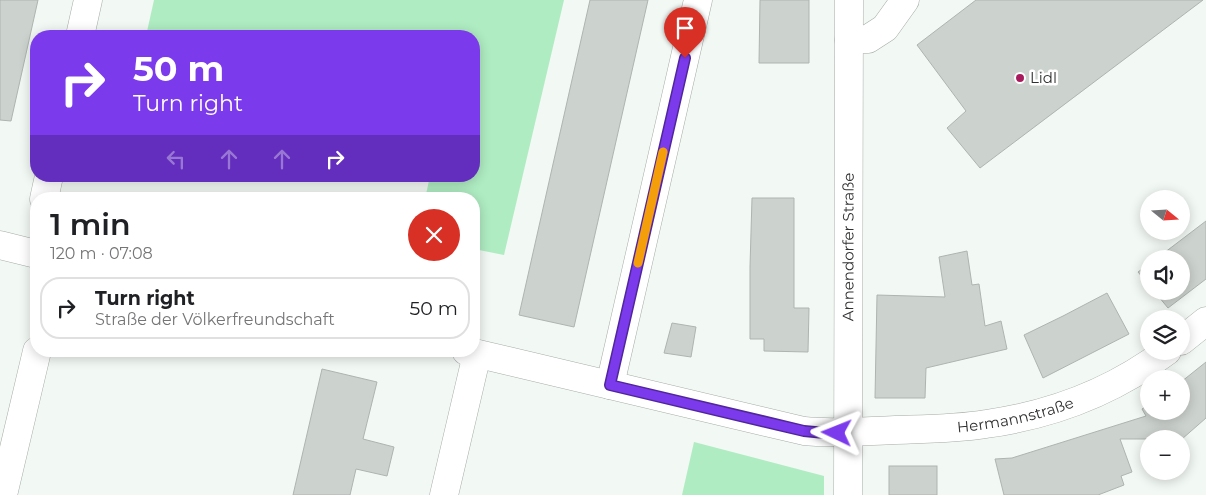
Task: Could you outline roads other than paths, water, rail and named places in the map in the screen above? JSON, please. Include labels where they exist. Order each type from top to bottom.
[{"type":"street","points":[[81,30],[88,0]]},
{"type":"street","points":[[610,385],[698,0]]},
{"type":"street","name":"Annendorfer Straße","points":[[848,495],[849,0]]},
{"type":"street","points":[[849,40],[868,40],[885,28],[905,0]]},
{"type":"street","points":[[0,245],[30,247]]},
{"type":"street","points":[[1190,334],[1206,321]]},
{"type":"street","name":"Hermannstraße","points":[[480,355],[804,431],[825,433],[975,425],[1030,416],[1068,404],[1103,389],[1134,373],[1154,360]]},
{"type":"street","points":[[3,495],[36,357]]},
{"type":"street","points":[[444,495],[470,357]]},
{"type":"place","name":"Lidl","points":[[1020,78]]}]
